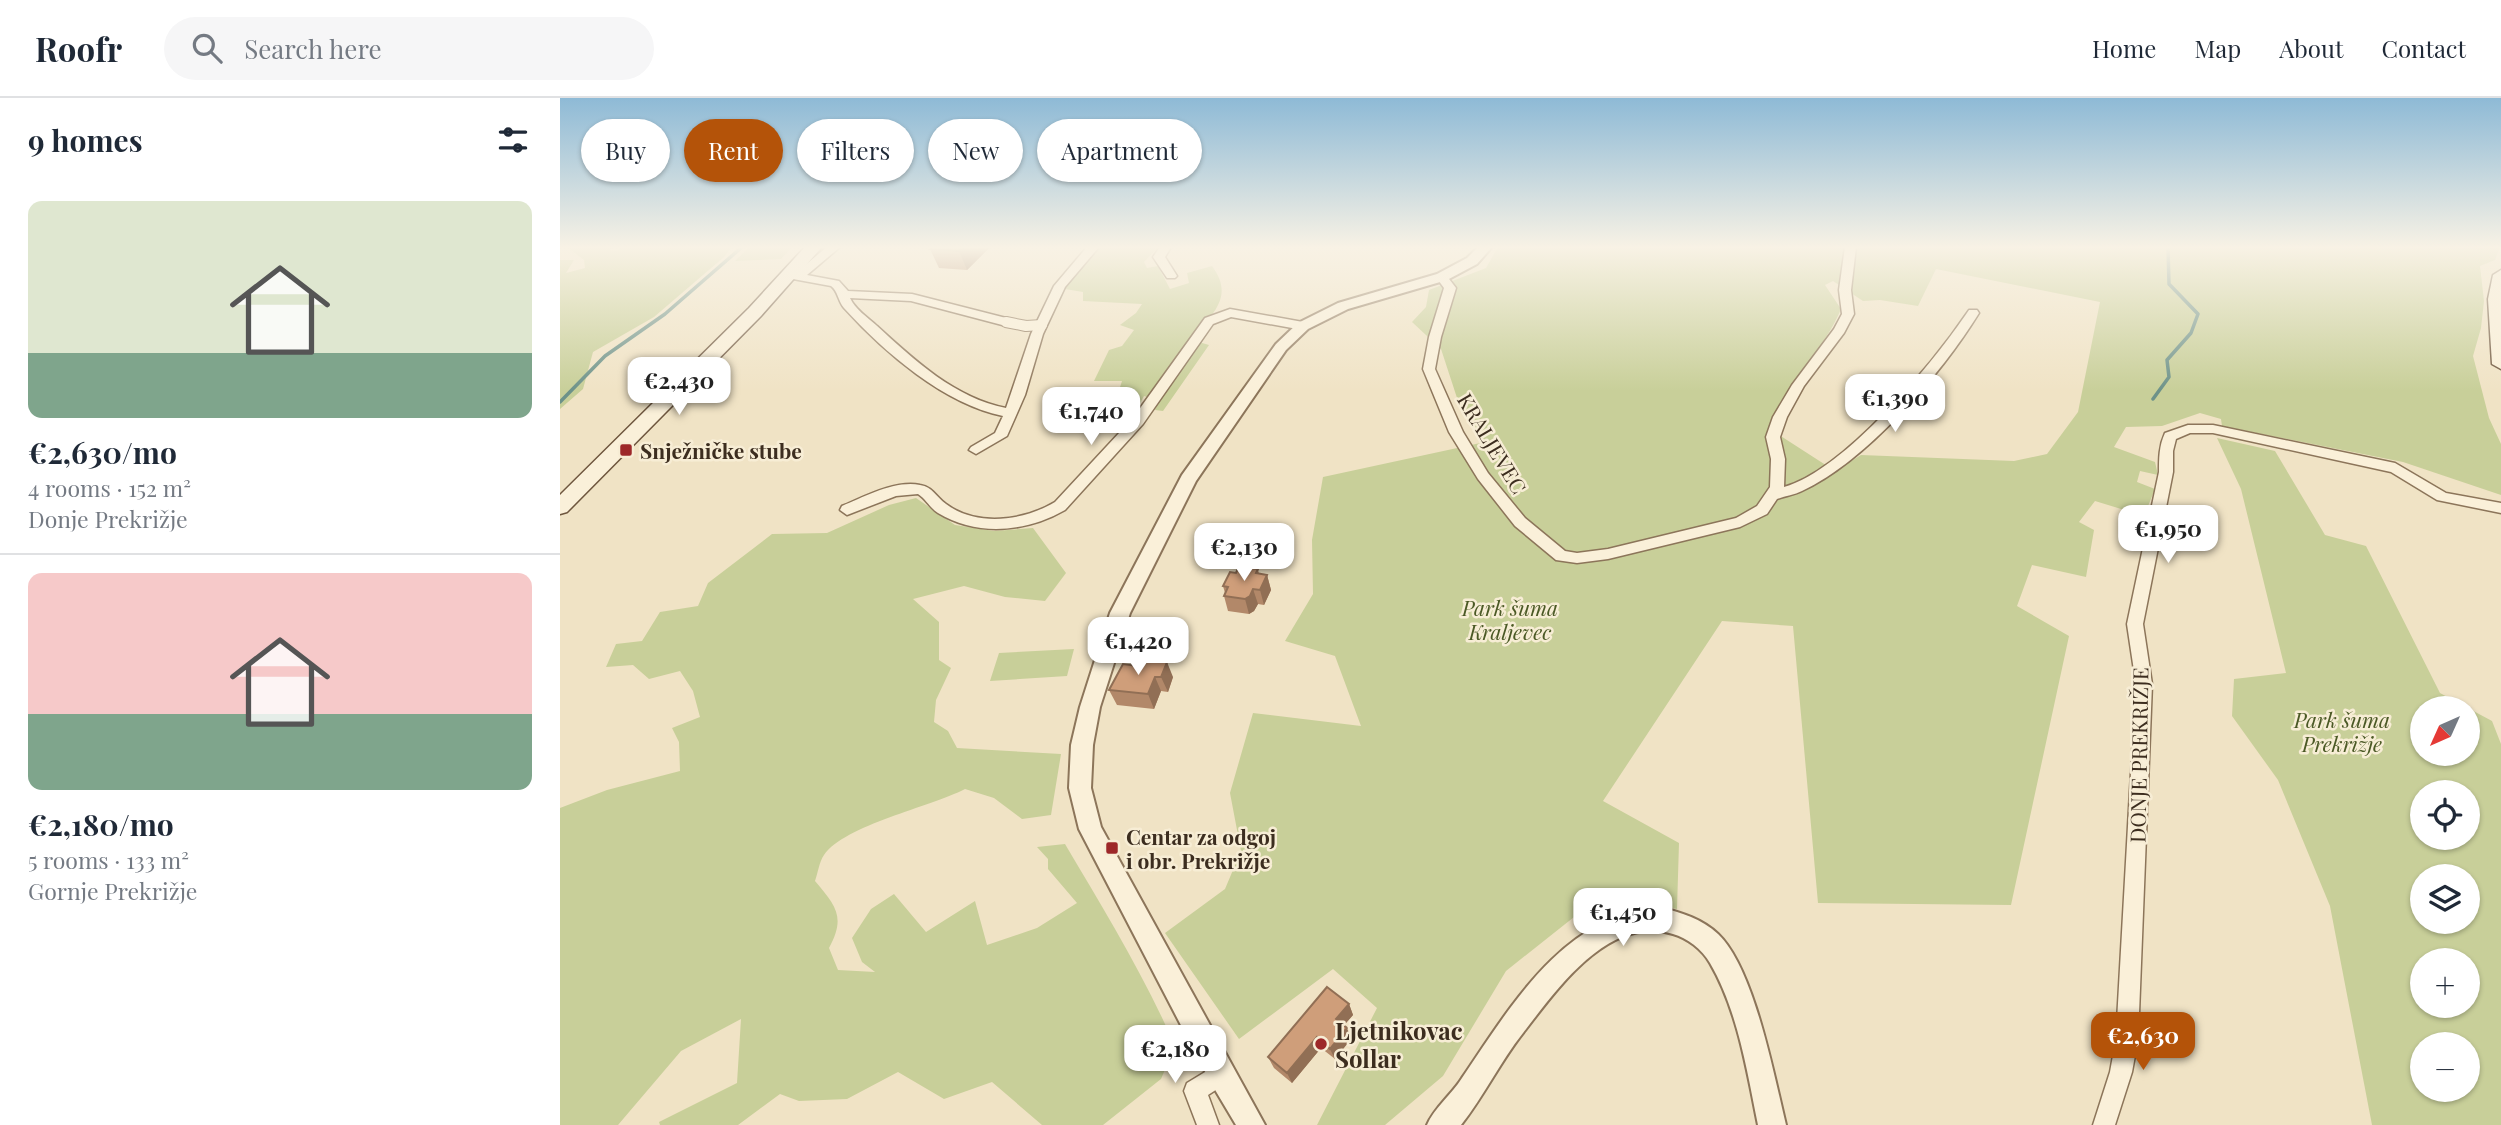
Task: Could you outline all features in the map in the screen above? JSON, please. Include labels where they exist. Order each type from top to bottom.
[{"type":"main road","points":[[560,507],[770,295]]},
{"type":"main road","points":[[2498,295],[2496,310],[2501,364]]},
{"type":"street","points":[[843,295],[848,305],[922,371],[981,407],[1010,413]]},
{"type":"street","points":[[858,295],[912,298],[956,312],[1021,326],[1042,325]]},
{"type":"street","points":[[976,450],[1000,436],[1019,395],[1042,325],[1056,295]]},
{"type":"street","points":[[1251,1125],[1220,1074],[1090,828],[1080,788],[1082,745],[1090,707],[1120,614],[1188,479],[1281,347],[1303,326],[1343,306],[1381,295]]},
{"type":"street","name":"KRALJEVEC","points":[[1448,295],[1429,369],[1456,432],[1483,476],[1520,523],[1561,556],[1577,558],[1608,554],[1740,522],[1762,510],[1773,495],[1784,495],[1824,474],[1873,433],[1958,340],[1973,313]]},
{"type":"street","points":[[1773,495],[1777,487],[1778,459],[1773,437],[1780,417],[1798,385],[1840,330],[1848,314],[1846,295]]},
{"type":"street","points":[[847,510],[916,488],[927,492],[936,505],[965,519],[994,524],[1032,520],[1048,515],[1060,506],[1138,421],[1209,321],[1230,313],[1303,326]]},
{"type":"street","name":"DONJE PREKRIŽJE","points":[[2104,1125],[2121,1072],[2127,1039],[2144,684],[2136,624],[2166,472],[2166,451],[2170,436],[2189,429],[2213,429],[2280,442],[2395,468],[2442,497],[2501,508]]},
{"type":"street","points":[[1441,1125],[1510,1028],[1547,982],[1588,944],[1615,925],[1639,918],[1678,922],[1695,931],[1716,950],[1731,978],[1756,1058],[1772,1125]]},
{"type":"street","points":[[1208,1125],[1195,1091],[1220,1074]]},
{"type":"green space","points":[[560,295],[680,295],[654,317],[593,352],[583,389],[560,409]]},
{"type":"green space","points":[[1083,295],[1221,295],[1213,314],[1192,340],[1209,345],[1163,411],[1155,410],[1158,401],[1144,396],[1139,405],[1115,403],[1122,381],[1094,381],[1109,350],[1122,346],[1134,330],[1120,325],[1136,313],[1142,304],[1083,301]]},
{"type":"green space","name":"Park šuma Kraljevec","points":[[1428,295],[1832,295],[1841,309],[1824,340],[1785,398],[1770,429],[1835,471],[1861,455],[2014,461],[2047,454],[2078,412],[2100,302],[2065,295],[2483,295],[2481,328],[2473,356],[2489,418],[2501,444],[2501,495],[2403,462],[2222,426],[2221,419],[2200,413],[2162,426],[2126,427],[2114,447],[2155,462],[2158,475],[2140,471],[2137,482],[2155,489],[2144,516],[2095,501],[2079,522],[2094,530],[2086,577],[2032,565],[2017,606],[2069,636],[2011,905],[1818,903],[1793,626],[1722,621],[1603,801],[1679,843],[1677,909],[1603,894],[1506,971],[1443,1076],[1385,1125],[1317,1125],[1377,1008],[1333,969],[1239,1039],[1165,933],[1225,889],[1241,851],[1230,793],[1253,713],[1361,726],[1335,656],[1285,641],[1313,594],[1312,540],[1323,477],[1485,442],[1459,404],[1441,349],[1412,322],[1426,307]]},
{"type":"green space","name":"Park šuma Kraljevec","points":[[1854,295],[1923,295],[1918,306],[1880,300],[1863,301]]},
{"type":"green space","name":"Park šuma Prekrižje","points":[[2217,438],[2275,451],[2325,535],[2366,546],[2440,693],[2446,696],[2410,696],[2410,766],[2480,766],[2480,715],[2492,721],[2501,744],[2501,1125],[2372,1125],[2330,906],[2278,780],[2232,716],[2234,679],[2286,673],[2241,489]]},
{"type":"green space","points":[[916,498],[955,525],[994,531],[1033,528],[1066,573],[1045,601],[1005,597],[964,586],[913,599],[939,622],[939,660],[951,668],[936,700],[934,722],[948,731],[957,748],[1061,754],[1051,815],[1022,819],[994,798],[965,789],[869,826],[835,844],[822,858],[815,881],[836,912],[837,928],[829,948],[838,970],[875,972],[862,962],[852,938],[871,909],[894,894],[926,932],[975,901],[987,945],[1037,928],[1077,903],[1048,869],[1048,859],[1037,847],[1065,844],[1137,968],[1175,1046],[1161,1079],[1103,1125],[1042,1125],[992,1082],[944,1099],[898,1072],[847,1099],[799,1101],[780,1094],[738,1125],[660,1125],[659,1122],[737,1083],[741,1019],[681,1051],[618,1125],[560,1125],[560,808],[607,790],[680,771],[679,742],[672,728],[700,717],[693,691],[680,671],[649,679],[633,665],[606,667],[616,644],[642,641],[660,612],[698,606],[708,583],[772,534],[827,533],[889,505]]},
{"type":"green space","points":[[1074,649],[1067,676],[990,681],[999,653]]},
{"type":"building","points":[[1239,566],[1258,569],[1256,573],[1267,575],[1260,590],[1253,589],[1245,599],[1224,596],[1228,587],[1223,586],[1230,572],[1236,573]]},
{"type":"building","points":[[1139,662],[1167,662],[1161,677],[1155,677],[1148,694],[1109,690],[1123,664],[1137,666]]},
{"type":"building","points":[[1327,987],[1349,1004],[1336,1019],[1347,1028],[1330,1049],[1317,1037],[1287,1073],[1268,1057]]},
{"type":"waterway","name":"KRALJEVEC","points":[[560,402],[605,356],[665,314],[687,295]]},
{"type":"waterway","points":[[2153,399],[2169,377],[2167,360],[2191,333],[2198,314],[2180,295]]},
{"type":"place","name":"Snježničke stube","points":[[626,450]]},
{"type":"place","name":"Centar za odgoj i obr. Prekrižje","points":[[1112,848]]},
{"type":"place","name":"Ljetnikovac Sollar","points":[[1321,1044]]}]
